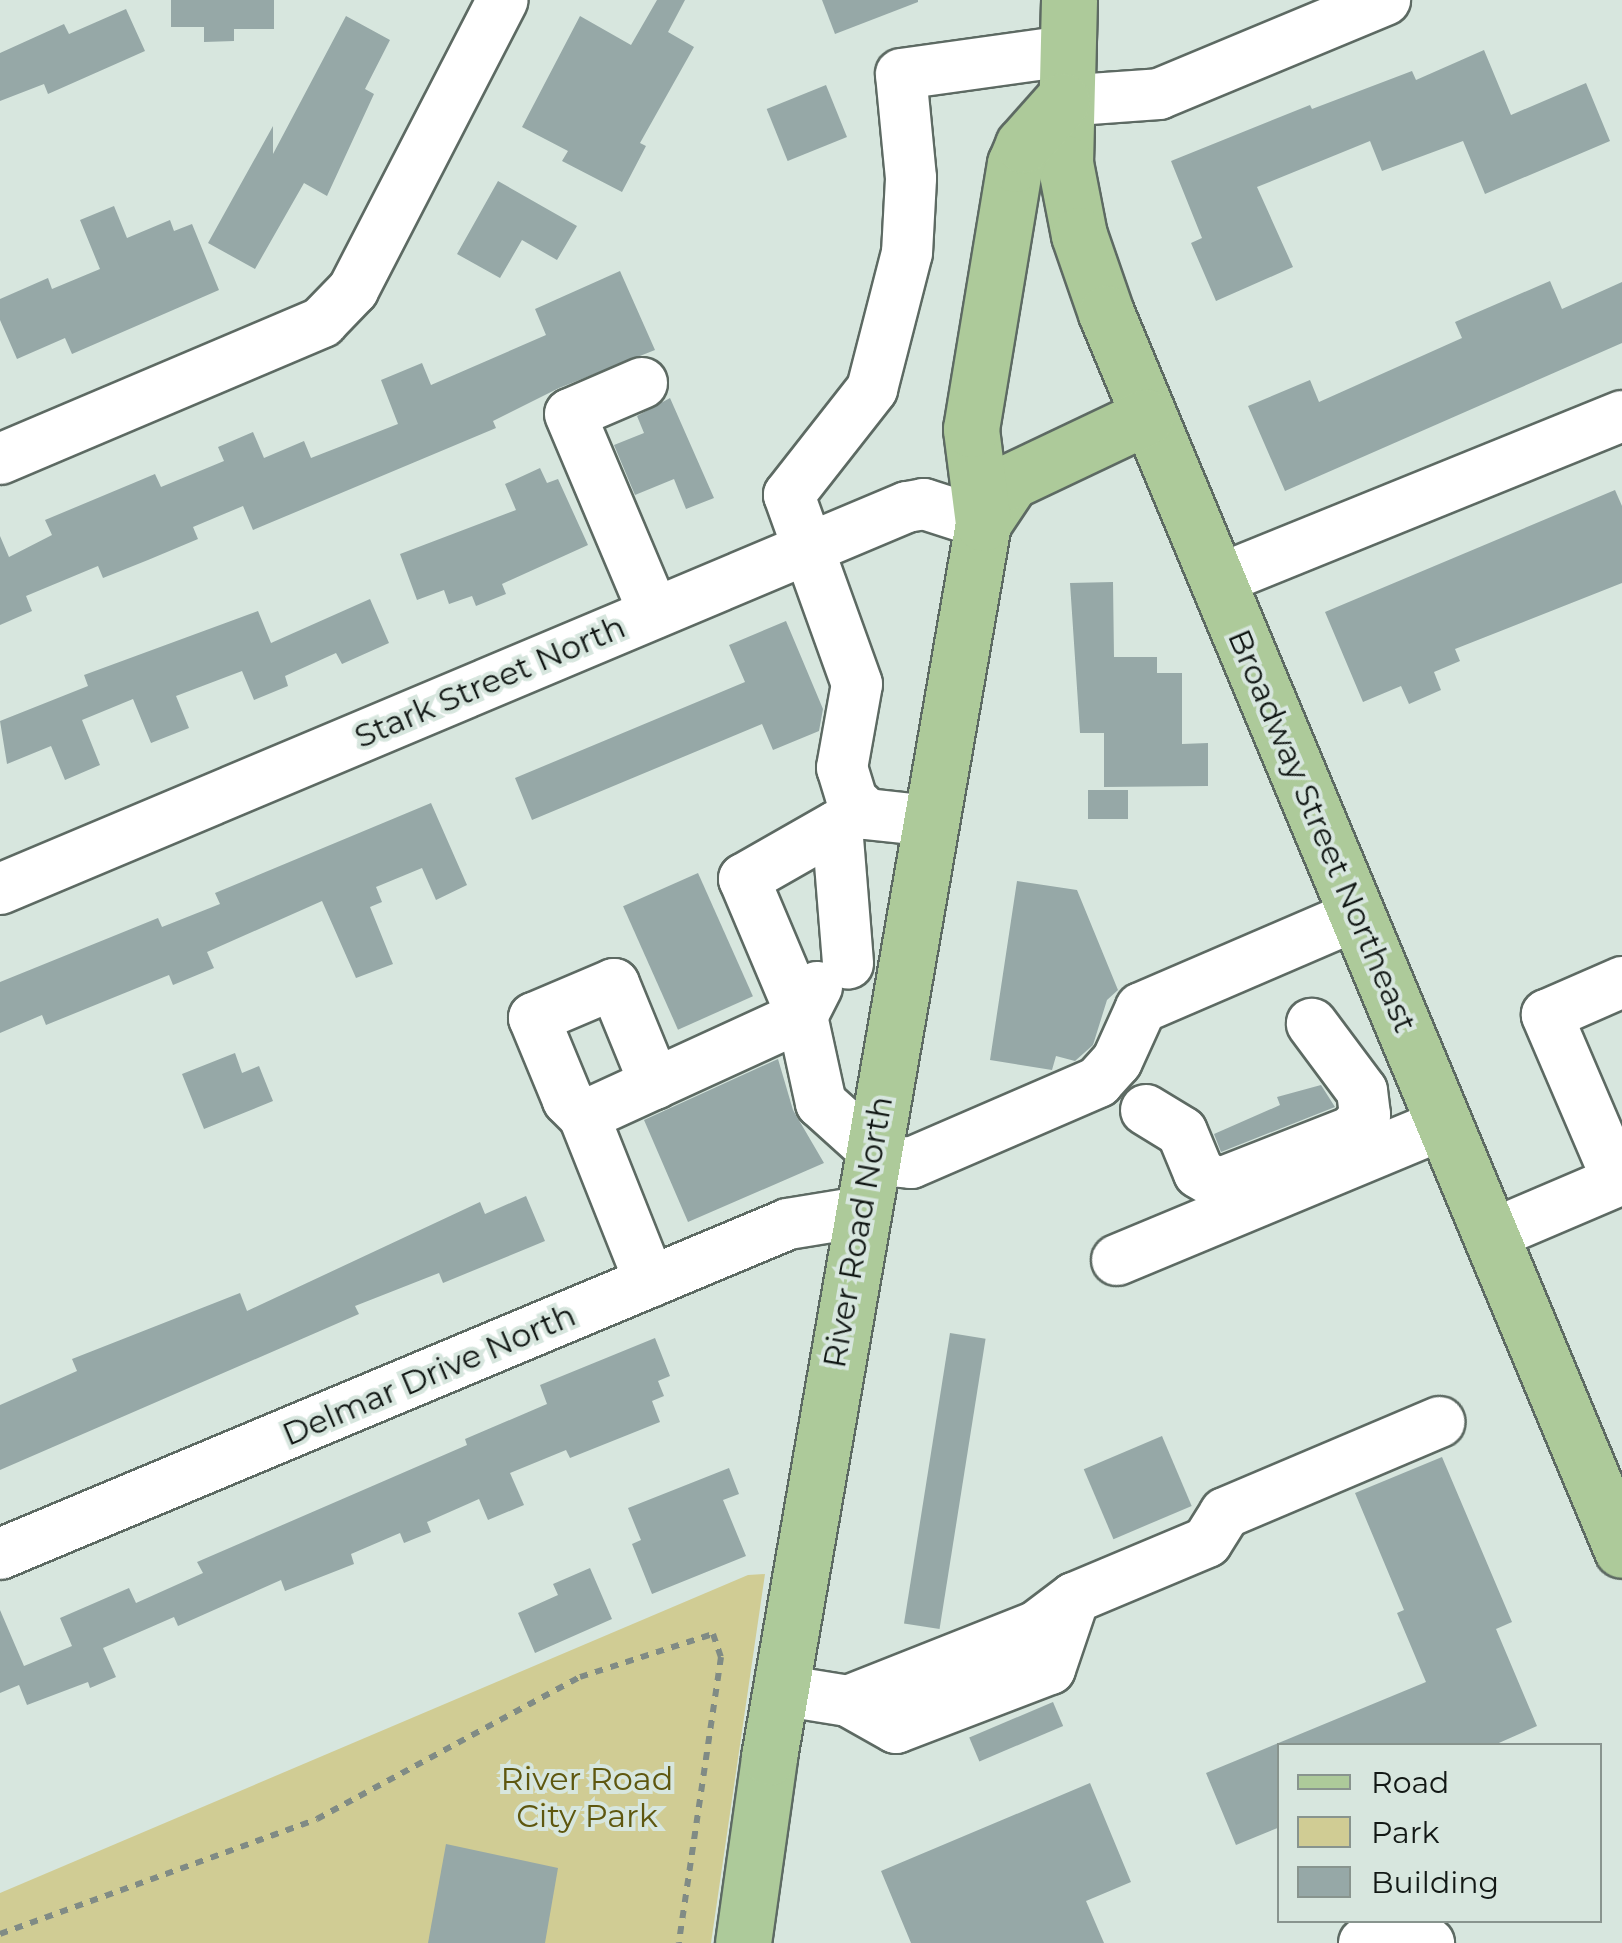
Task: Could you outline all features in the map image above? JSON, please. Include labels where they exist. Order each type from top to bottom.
[{"type":"main road","name":"Broadway Street Northeast","points":[[1066,50],[1079,235],[1146,416],[1622,1550]]},
{"type":"main road","points":[[984,524],[971,429],[1015,164],[1066,50]]},
{"type":"main road","points":[[984,524],[1011,481],[1146,416]]},
{"type":"main road","name":"River Road North","points":[[743,1943],[780,1690],[861,1212],[984,524]]},
{"type":"street","points":[[848,964],[842,768],[857,684],[789,495],[872,389],[907,252],[912,178],[901,74],[1066,50],[1159,94],[1385,0]]},
{"type":"street","points":[[0,458],[322,322],[353,290],[498,2]]},
{"type":"street","points":[[642,383],[570,414],[654,613]]},
{"type":"street","points":[[1218,580],[1622,416]]},
{"type":"street","name":"Stark Street North","points":[[0,889],[809,548],[924,504],[984,524]]},
{"type":"street","points":[[931,821],[844,813],[744,878],[802,1016],[821,1103],[872,1154],[911,1163],[1098,1082],[1116,1061],[1141,1008],[1357,914]]},
{"type":"street","points":[[584,1116],[802,1016],[820,981],[848,964],[904,972]]},
{"type":"street","points":[[1490,1235],[1620,1180],[1548,1014],[1622,982]]},
{"type":"street","points":[[650,1282],[584,1116],[568,1100],[534,1018],[614,984],[655,1084]]},
{"type":"street","points":[[1146,1110],[1182,1132],[1198,1174],[1218,1184],[1353,1131],[1365,1116],[1362,1092],[1312,1024]]},
{"type":"street","points":[[1118,1260],[1444,1124]]},
{"type":"street","name":"Delmar Drive North","points":[[0,1554],[802,1219],[861,1212]]},
{"type":"street","points":[[780,1690],[848,1701],[896,1728],[1050,1669],[1074,1598],[1207,1542],[1225,1513],[1439,1422]]},
{"type":"street","points":[[1364,1943],[1406,1937],[1430,1943]]},
{"type":"path","points":[[0,1934],[349,1805],[580,1677],[713,1634],[721,1657],[679,1943]]},
{"type":"green space","name":"River Road City Park","points":[[765,1574],[711,1943],[0,1943],[0,1893],[748,1575]]},
{"type":"building","points":[[171,0],[274,0],[274,29],[234,29],[234,41],[204,42],[204,27],[171,27]]},
{"type":"building","points":[[657,0],[685,0],[668,32],[694,47],[640,143],[646,146],[622,192],[562,161],[568,151],[522,127],[580,16],[631,45]]},
{"type":"building","points":[[822,0],[918,0],[918,2],[835,34]]},
{"type":"building","points":[[126,9],[145,51],[48,94],[44,84],[0,101],[0,53],[64,24],[69,34]]},
{"type":"building","points":[[346,16],[390,40],[365,89],[374,94],[327,196],[304,183],[255,269],[208,243],[273,126],[273,154]]},
{"type":"building","points":[[1484,50],[1511,115],[1586,83],[1610,141],[1485,194],[1463,141],[1382,171],[1370,141],[1257,187],[1293,267],[1216,301],[1191,243],[1202,238],[1171,161],[1310,105],[1312,109],[1412,71],[1416,80]]},
{"type":"building","points":[[826,85],[847,137],[788,161],[767,109]]},
{"type":"building","points":[[498,181],[577,226],[557,260],[522,240],[500,278],[457,254]]},
{"type":"building","points":[[114,206],[127,238],[170,220],[174,231],[192,224],[219,290],[72,354],[65,338],[17,359],[0,320],[0,299],[48,278],[52,289],[100,269],[80,220]]},
{"type":"building","points":[[620,271],[655,350],[559,388],[493,421],[496,428],[253,530],[243,506],[193,527],[198,539],[148,560],[103,578],[98,566],[26,596],[32,611],[0,625],[0,536],[9,557],[52,535],[45,520],[155,474],[161,487],[224,461],[218,447],[253,432],[264,458],[304,441],[311,458],[398,424],[381,380],[422,363],[431,385],[546,335],[535,309]]},
{"type":"building","points":[[1550,281],[1562,309],[1622,282],[1622,343],[1285,491],[1248,406],[1310,380],[1319,402],[1462,338],[1455,322]]},
{"type":"building","points":[[670,398],[714,498],[686,509],[674,479],[635,495],[614,445],[644,433],[637,416]]},
{"type":"building","points":[[540,468],[547,483],[558,479],[588,545],[502,584],[506,594],[476,606],[472,596],[449,604],[444,590],[417,600],[400,554],[516,510],[505,484]]},
{"type":"building","points":[[1615,490],[1622,506],[1622,583],[1455,649],[1460,661],[1434,672],[1441,690],[1409,704],[1401,686],[1363,702],[1325,612]]},
{"type":"building","points":[[1113,582],[1114,657],[1157,657],[1157,673],[1182,673],[1182,744],[1208,743],[1208,786],[1104,787],[1104,733],[1080,733],[1070,583]]},
{"type":"building","points":[[370,599],[389,643],[342,664],[336,653],[285,676],[288,686],[254,700],[242,671],[176,696],[189,728],[151,743],[133,699],[82,720],[100,765],[65,780],[51,746],[7,764],[0,721],[88,686],[84,675],[258,611],[271,643]]},
{"type":"building","points":[[786,621],[823,709],[819,731],[773,750],[762,724],[532,820],[515,778],[745,682],[729,645]]},
{"type":"building","points":[[1088,790],[1128,790],[1128,819],[1088,819]]},
{"type":"building","points":[[431,803],[467,885],[436,900],[422,868],[376,887],[382,902],[370,907],[393,964],[356,978],[322,901],[207,952],[214,968],[173,985],[169,975],[46,1025],[42,1015],[0,1033],[0,982],[158,918],[162,927],[220,904],[215,893]]},
{"type":"building","points":[[698,873],[753,996],[678,1030],[623,906]]},
{"type":"building","points":[[1017,881],[1077,890],[1118,990],[1107,1000],[1093,1045],[1075,1061],[1056,1056],[1052,1070],[990,1060]]},
{"type":"building","points":[[235,1053],[242,1073],[259,1066],[273,1101],[204,1129],[182,1074]]},
{"type":"building","points":[[778,1059],[793,1110],[824,1163],[688,1222],[644,1120]]},
{"type":"building","points":[[1321,1085],[1335,1107],[1221,1152],[1214,1134],[1280,1105],[1277,1097]]},
{"type":"building","points":[[526,1196],[545,1241],[443,1283],[439,1273],[355,1306],[359,1314],[0,1470],[0,1405],[77,1371],[72,1359],[240,1293],[247,1311],[480,1202],[485,1214]]},
{"type":"building","points":[[950,1333],[986,1339],[940,1629],[904,1623]]},
{"type":"building","points":[[655,1338],[670,1376],[658,1381],[664,1396],[652,1401],[660,1422],[570,1458],[566,1450],[510,1473],[524,1505],[488,1520],[479,1499],[427,1522],[431,1532],[404,1543],[400,1533],[351,1554],[354,1564],[285,1591],[281,1580],[178,1626],[174,1617],[103,1648],[116,1677],[90,1688],[88,1682],[27,1705],[19,1685],[0,1693],[0,1610],[24,1666],[72,1646],[60,1618],[129,1588],[136,1603],[203,1573],[197,1562],[467,1445],[465,1439],[547,1404],[540,1385]]},
{"type":"building","points":[[1162,1436],[1192,1506],[1113,1539],[1084,1469]]},
{"type":"building","points":[[1442,1457],[1512,1622],[1496,1629],[1537,1726],[1499,1743],[1279,1743],[1426,1682],[1397,1613],[1404,1610],[1355,1493]]},
{"type":"building","points":[[729,1468],[739,1494],[723,1500],[746,1556],[652,1594],[632,1544],[641,1540],[628,1508]]},
{"type":"building","points":[[590,1568],[612,1619],[535,1653],[518,1613],[558,1595],[553,1584]]},
{"type":"building","points":[[1053,1702],[1063,1726],[979,1761],[969,1738]]},
{"type":"building","points":[[1277,1744],[1277,1828],[1236,1845],[1206,1773]]},
{"type":"building","points":[[1090,1783],[1131,1882],[1086,1901],[1104,1943],[911,1943],[881,1871]]},
{"type":"building","points":[[446,1844],[558,1868],[545,1943],[428,1943]]}]
